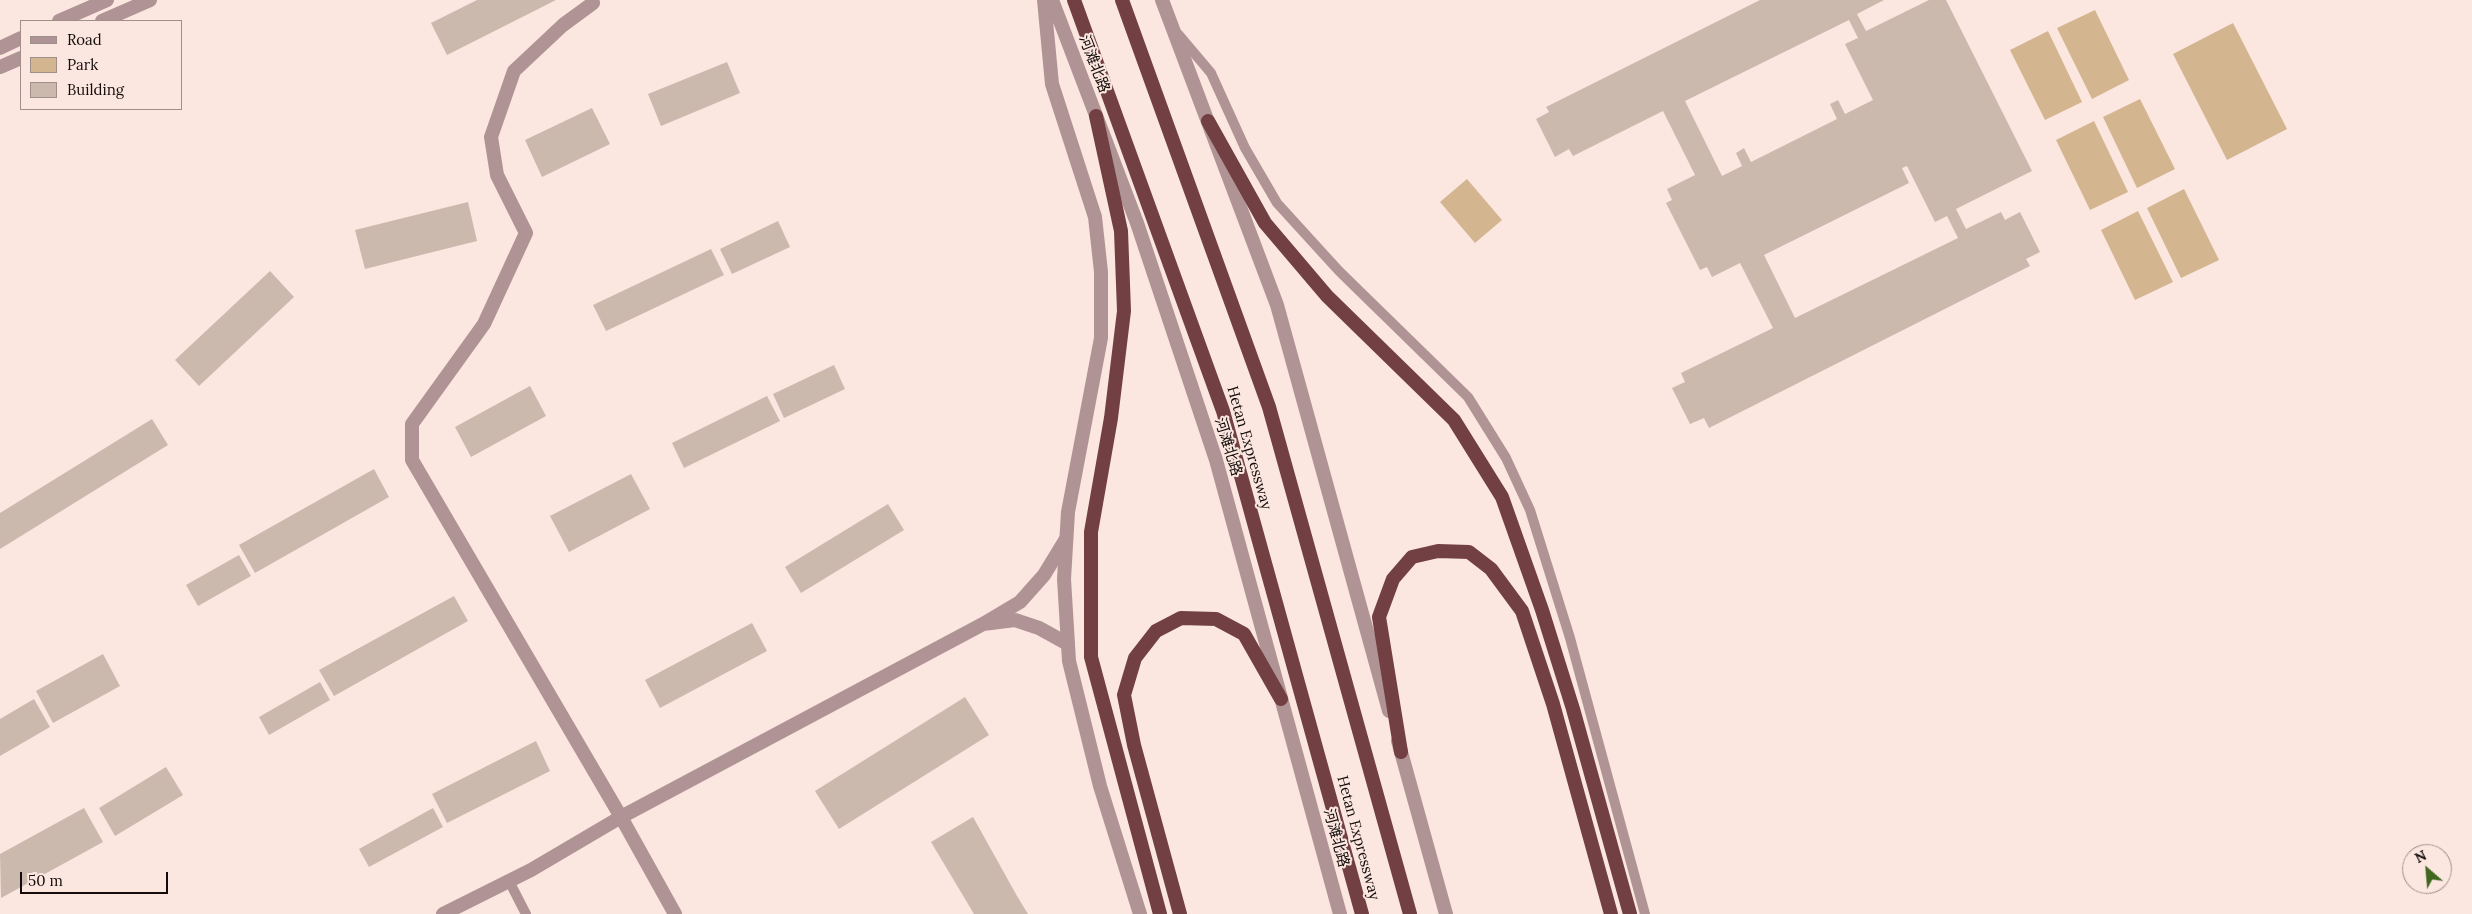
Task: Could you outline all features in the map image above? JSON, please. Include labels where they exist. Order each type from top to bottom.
[{"type":"highway","name":"Hetan Expressway","points":[[1074,0],[1223,411],[1362,914]]},
{"type":"highway","name":"Hetan Expressway","points":[[1122,0],[1269,407],[1410,914]]},
{"type":"highway","points":[[1096,116],[1121,231],[1124,311],[1111,418],[1091,532],[1091,657],[1160,914]]},
{"type":"highway","points":[[1208,121],[1265,223],[1327,296],[1454,420],[1502,497],[1542,610],[1573,709],[1630,914]]},
{"type":"highway","points":[[1401,752],[1379,618],[1393,578],[1412,558],[1438,551],[1469,552],[1491,569],[1522,611],[1553,704],[1611,914]]},
{"type":"highway","points":[[1180,914],[1134,745],[1124,695],[1135,658],[1156,631],[1181,618],[1216,619],[1244,634],[1281,700]]},
{"type":"street","points":[[61,20],[107,0]]},
{"type":"street","points":[[104,20],[150,0]]},
{"type":"street","points":[[592,0],[593,3],[563,25],[514,71],[492,137],[497,175],[526,233],[484,324],[412,424],[412,460],[621,817],[675,914]]},
{"type":"street","points":[[1044,0],[1052,84],[1095,217],[1101,272],[1101,338],[1068,512],[1064,579],[1069,661],[1083,726],[1140,914]]},
{"type":"street","name":"河滩北路","points":[[1052,0],[1137,223],[1216,460],[1340,914]]},
{"type":"street","points":[[1162,0],[1277,306],[1446,914]]},
{"type":"street","points":[[0,48],[20,38]]},
{"type":"street","points":[[0,67],[20,58]]},
{"type":"street","points":[[442,914],[509,881],[621,817],[983,624],[1020,602],[1044,574],[1066,539]]},
{"type":"street","points":[[983,624],[1015,620],[1039,628],[1068,644]]},
{"type":"lane","points":[[1172,28],[1211,73],[1245,148],[1277,204],[1339,271],[1468,397],[1506,458],[1530,510],[1570,638],[1645,914]]},
{"type":"lane","points":[[509,881],[526,914]]},
{"type":"green space","points":[[2095,10],[2129,80],[2092,99],[2057,28]]},
{"type":"green space","points":[[2233,23],[2287,129],[2227,160],[2173,54]]},
{"type":"green space","points":[[2048,31],[2082,102],[2045,120],[2010,50]]},
{"type":"green space","points":[[2140,99],[2175,169],[2137,188],[2103,117]]},
{"type":"green space","points":[[2094,121],[2128,192],[2090,210],[2056,140]]},
{"type":"green space","points":[[1467,179],[1502,220],[1475,243],[1440,202]]},
{"type":"green space","points":[[2184,189],[2219,260],[2181,278],[2147,208]]},
{"type":"green space","points":[[2138,211],[2173,282],[2135,300],[2101,230]]},
{"type":"building","points":[[477,0],[556,0],[447,55],[431,23]]},
{"type":"building","points":[[1760,0],[1884,0],[1857,14],[1866,31],[1929,0],[1946,0],[2032,171],[1956,209],[1966,229],[2001,212],[2005,220],[2020,212],[2040,252],[2026,259],[2030,266],[1709,428],[1704,418],[1690,424],[1672,388],[1685,382],[1681,373],[1773,328],[1740,263],[1712,277],[1707,267],[1700,270],[1666,203],[1672,200],[1667,189],[1695,175],[1663,111],[1573,156],[1569,149],[1555,157],[1536,119],[1549,112],[1546,107]],"holes":[[[1849,20],[1858,38],[1845,44],[1873,100],[1845,114],[1838,100],[1830,104],[1837,119],[1751,162],[1744,148],[1736,153],[1742,166],[1722,176],[1685,101]],[[1907,166],[1935,222],[1947,216],[1958,238],[1795,318],[1764,255],[1909,183],[1902,168]]]},
{"type":"building","points":[[727,62],[740,93],[661,126],[648,94]]},
{"type":"building","points":[[592,108],[610,144],[542,177],[525,140]]},
{"type":"building","points":[[468,202],[477,241],[365,269],[355,230]]},
{"type":"building","points":[[778,221],[790,247],[732,274],[720,249]]},
{"type":"building","points":[[711,249],[724,275],[606,331],[593,305]]},
{"type":"building","points":[[270,271],[294,297],[199,386],[175,360]]},
{"type":"building","points":[[834,365],[845,389],[784,418],[773,394]]},
{"type":"building","points":[[530,386],[546,416],[471,457],[455,427]]},
{"type":"building","points":[[767,396],[780,421],[684,468],[672,443]]},
{"type":"building","points":[[152,419],[168,445],[0,549],[0,513]]},
{"type":"building","points":[[374,469],[389,497],[255,573],[239,545]]},
{"type":"building","points":[[631,474],[650,509],[569,552],[550,516]]},
{"type":"building","points":[[888,504],[904,530],[801,593],[785,567]]},
{"type":"building","points":[[239,555],[251,576],[198,606],[186,585]]},
{"type":"building","points":[[454,596],[468,621],[334,696],[319,670]]},
{"type":"building","points":[[752,623],[767,651],[660,708],[645,680]]},
{"type":"building","points":[[103,654],[120,686],[53,723],[36,691]]},
{"type":"building","points":[[320,682],[330,700],[269,735],[259,717]]},
{"type":"building","points":[[965,697],[989,735],[839,829],[815,791]]},
{"type":"building","points":[[34,699],[50,727],[0,756],[0,719]]},
{"type":"building","points":[[536,741],[550,771],[447,823],[432,794]]},
{"type":"building","points":[[166,767],[183,795],[115,836],[99,808]]},
{"type":"building","points":[[84,808],[103,842],[1,898],[0,854]]},
{"type":"building","points":[[433,808],[443,827],[369,867],[359,849]]},
{"type":"building","points":[[973,817],[1028,914],[974,914],[931,842]]}]
